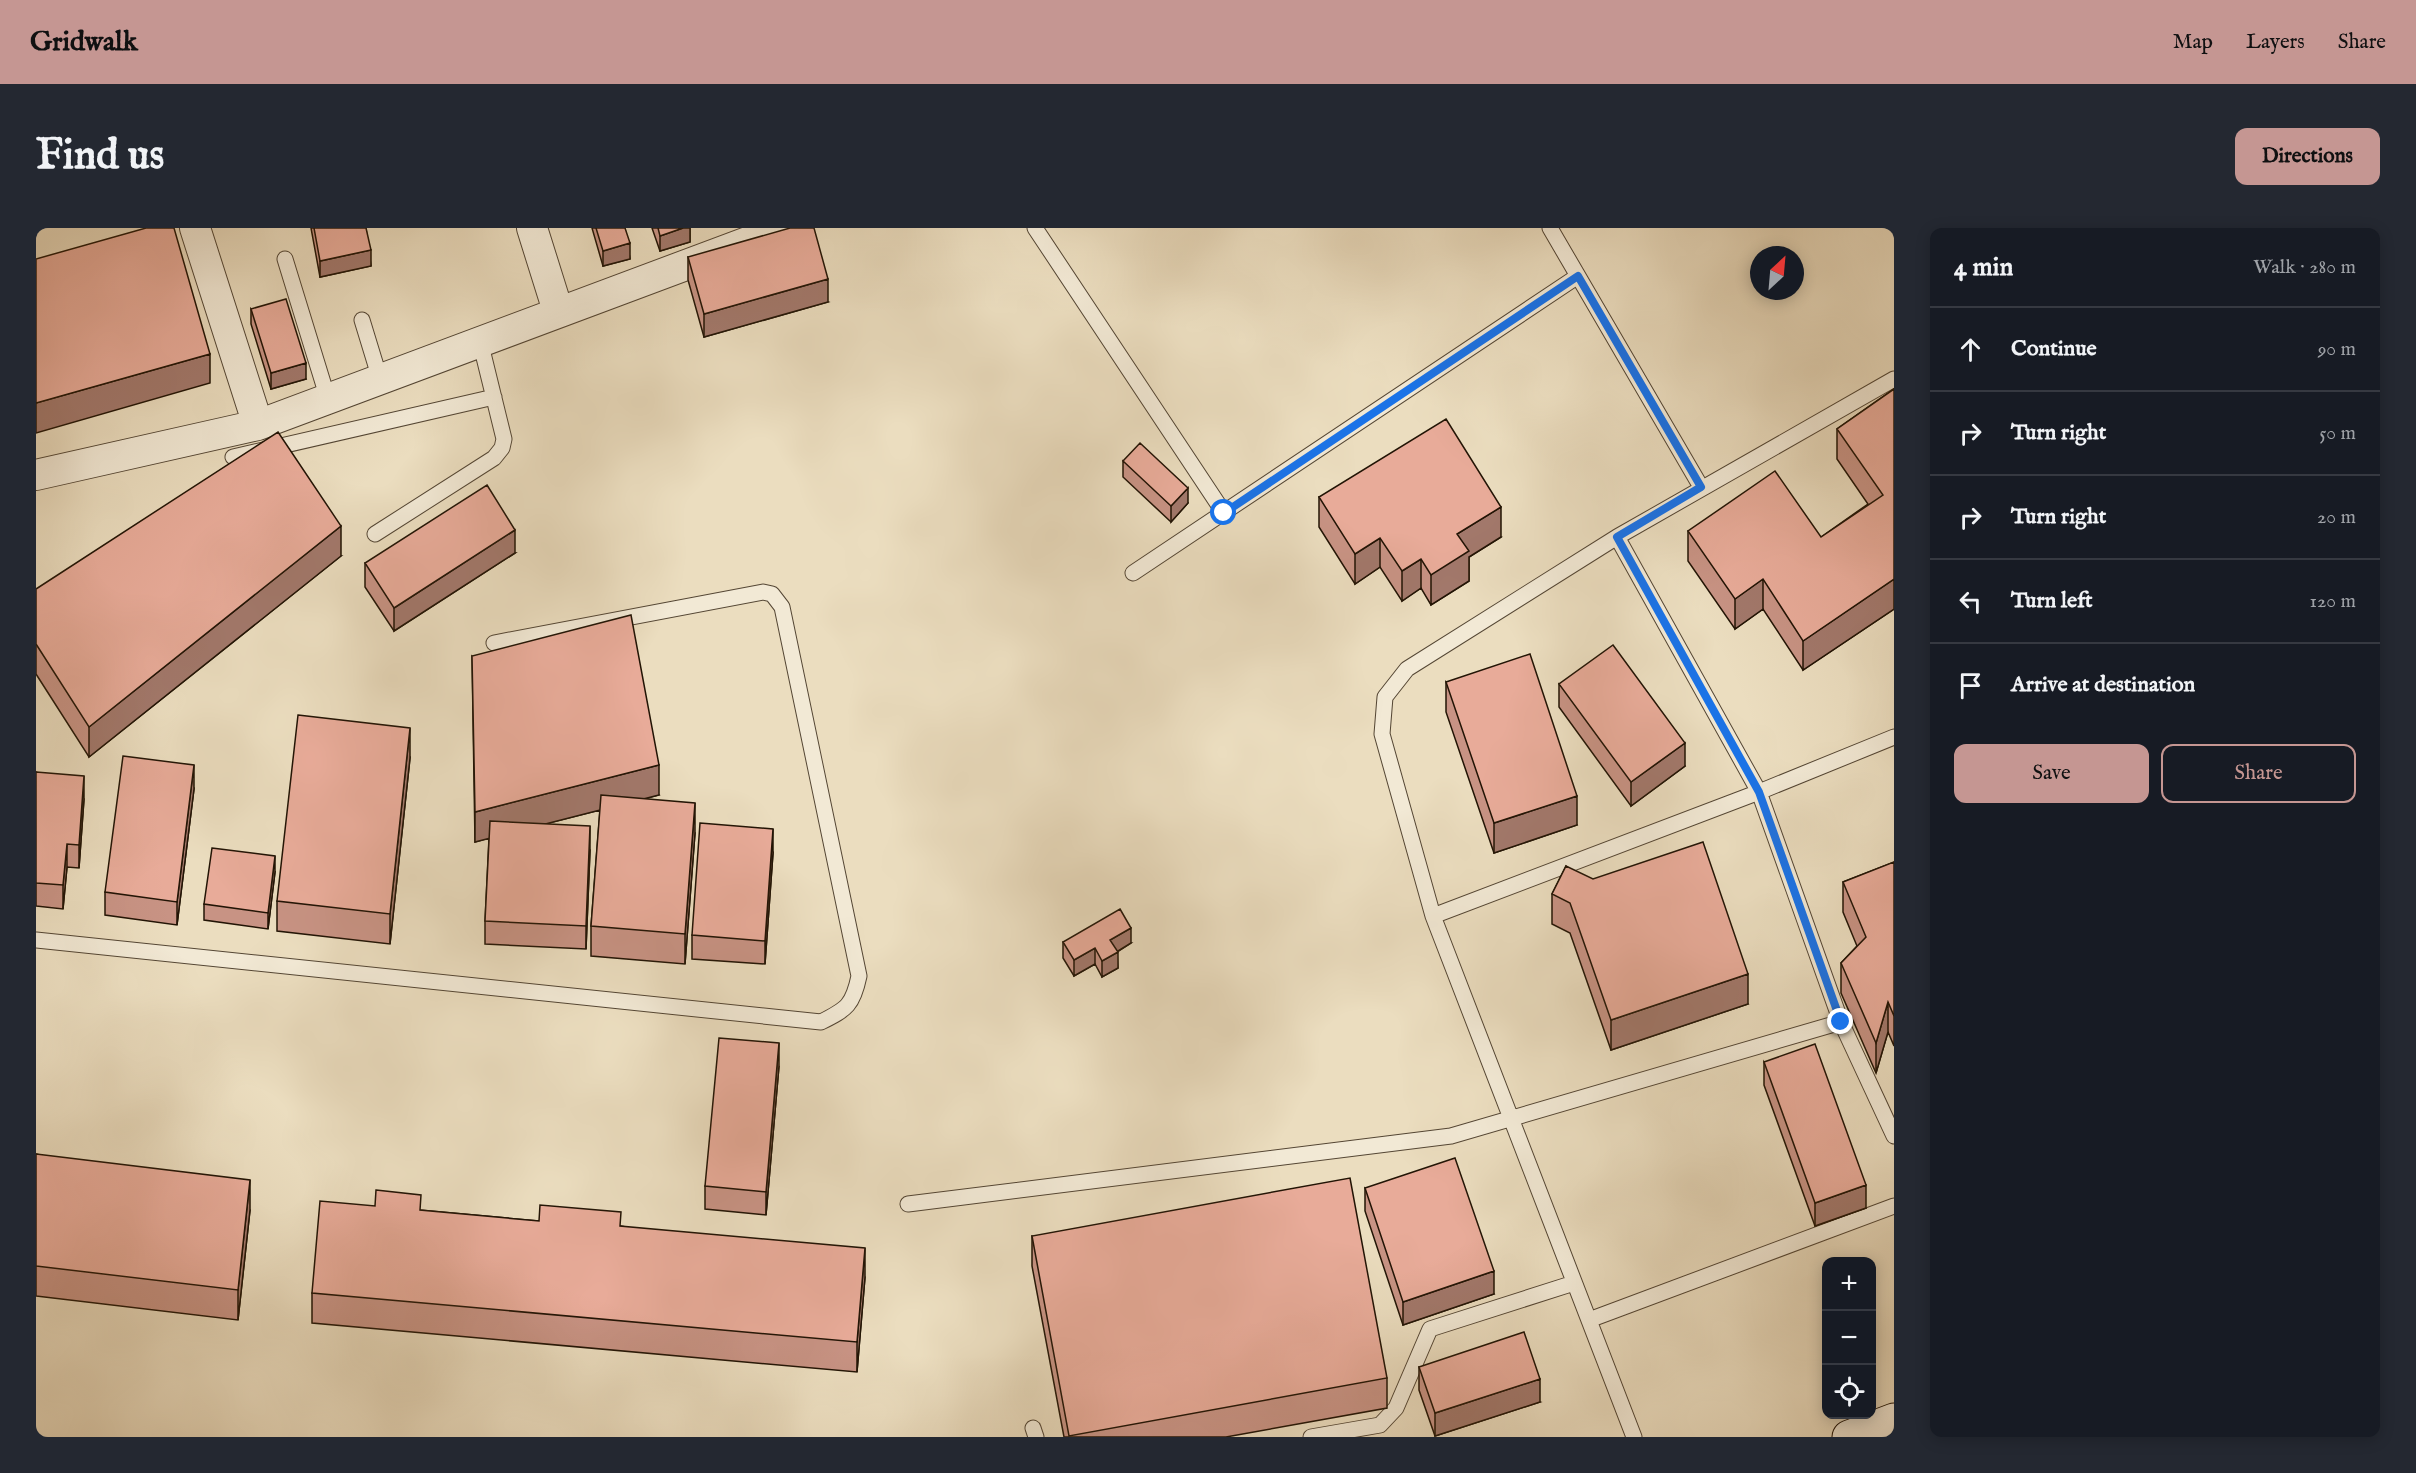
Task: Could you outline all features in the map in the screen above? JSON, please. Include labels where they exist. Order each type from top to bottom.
[{"type":"street","points":[[195,228],[258,425]]},
{"type":"street","points":[[532,228],[558,311]]},
{"type":"street","points":[[36,475],[258,425],[785,228]]},
{"type":"street","points":[[1849,1437],[1894,1420]]},
{"type":"lane","points":[[1035,228],[1224,513]]},
{"type":"lane","points":[[1550,228],[1701,487]]},
{"type":"lane","points":[[285,259],[328,399]]},
{"type":"lane","points":[[1133,573],[1578,276]]},
{"type":"lane","points":[[362,320],[380,379]]},
{"type":"lane","points":[[375,534],[494,458],[502,448],[504,439],[480,341]]},
{"type":"lane","points":[[1634,1437],[1433,916],[1382,734],[1385,697],[1407,669],[1617,537],[1701,487],[1894,379]]},
{"type":"lane","points":[[233,457],[494,398]]},
{"type":"lane","points":[[1617,537],[1759,792],[1841,1022],[1894,1136]]},
{"type":"lane","points":[[36,940],[821,1022],[845,1010],[855,993],[859,975],[782,607],[772,594],[763,592],[494,643]]},
{"type":"lane","points":[[1433,916],[1759,792],[1894,737]]},
{"type":"lane","points":[[908,1204],[1451,1136],[1841,1022]]},
{"type":"lane","points":[[1589,1320],[1894,1206]]},
{"type":"lane","points":[[1311,1437],[1380,1425],[1396,1407],[1430,1329],[1574,1283]]},
{"type":"building","points":[[146,228],[174,228],[210,354],[36,403],[36,259]]},
{"type":"building","points":[[314,228],[366,228],[371,250],[320,261]]},
{"type":"building","points":[[596,228],[625,228],[630,243],[603,251]]},
{"type":"building","points":[[658,228],[683,228],[660,236]]},
{"type":"building","points":[[790,228],[814,228],[828,279],[704,314],[688,257]]},
{"type":"building","points":[[286,299],[306,363],[271,373],[251,309]]},
{"type":"building","points":[[1894,389],[1894,579],[1803,641],[1763,579],[1735,599],[1688,531],[1775,471],[1821,537],[1883,495],[1837,429]]},
{"type":"building","points":[[1446,419],[1501,507],[1457,534],[1469,551],[1431,575],[1421,559],[1402,571],[1380,538],[1355,554],[1319,497]]},
{"type":"building","points":[[278,432],[341,526],[89,727],[36,644],[36,589]]},
{"type":"building","points":[[1140,443],[1188,488],[1171,506],[1123,461]]},
{"type":"building","points":[[487,485],[515,530],[394,608],[365,563]]},
{"type":"building","points":[[631,615],[659,765],[475,812],[472,656]]},
{"type":"building","points":[[1613,645],[1685,743],[1631,782],[1559,684]]},
{"type":"building","points":[[1530,654],[1577,796],[1494,823],[1446,682]]},
{"type":"building","points":[[298,715],[410,728],[390,914],[277,901]]},
{"type":"building","points":[[123,756],[194,765],[177,902],[105,892]]},
{"type":"building","points":[[36,772],[84,776],[79,845],[67,844],[63,885],[36,883]]},
{"type":"building","points":[[601,795],[695,803],[685,934],[591,926]]},
{"type":"building","points":[[490,821],[590,826],[586,926],[485,921]]},
{"type":"building","points":[[700,823],[773,829],[765,941],[692,935]]},
{"type":"building","points":[[1703,842],[1748,974],[1611,1020],[1570,903],[1552,894],[1566,866],[1593,879]]},
{"type":"building","points":[[212,848],[275,856],[268,913],[204,904]]},
{"type":"building","points":[[1894,862],[1894,1016],[1888,1002],[1876,1043],[1841,963],[1866,937],[1843,882]]},
{"type":"building","points":[[1120,909],[1131,928],[1110,940],[1118,952],[1102,961],[1095,948],[1074,960],[1063,942]]},
{"type":"building","points":[[719,1038],[779,1043],[766,1192],[705,1186]]},
{"type":"building","points":[[1815,1044],[1866,1185],[1815,1203],[1764,1062]]},
{"type":"building","points":[[36,1154],[250,1180],[238,1290],[36,1266]]},
{"type":"building","points":[[1455,1158],[1494,1271],[1403,1302],[1365,1188]]},
{"type":"building","points":[[1350,1178],[1387,1378],[1069,1436],[1032,1236]]},
{"type":"building","points":[[376,1190],[421,1195],[420,1210],[539,1221],[540,1205],[621,1212],[620,1226],[865,1248],[857,1342],[312,1293],[320,1201],[375,1206]]},
{"type":"building","points":[[1524,1332],[1540,1379],[1435,1413],[1419,1367]]},
{"type":"route","points":[[1224,513],[1578,276],[1701,487],[1617,537],[1759,792],[1841,1022]]}]
